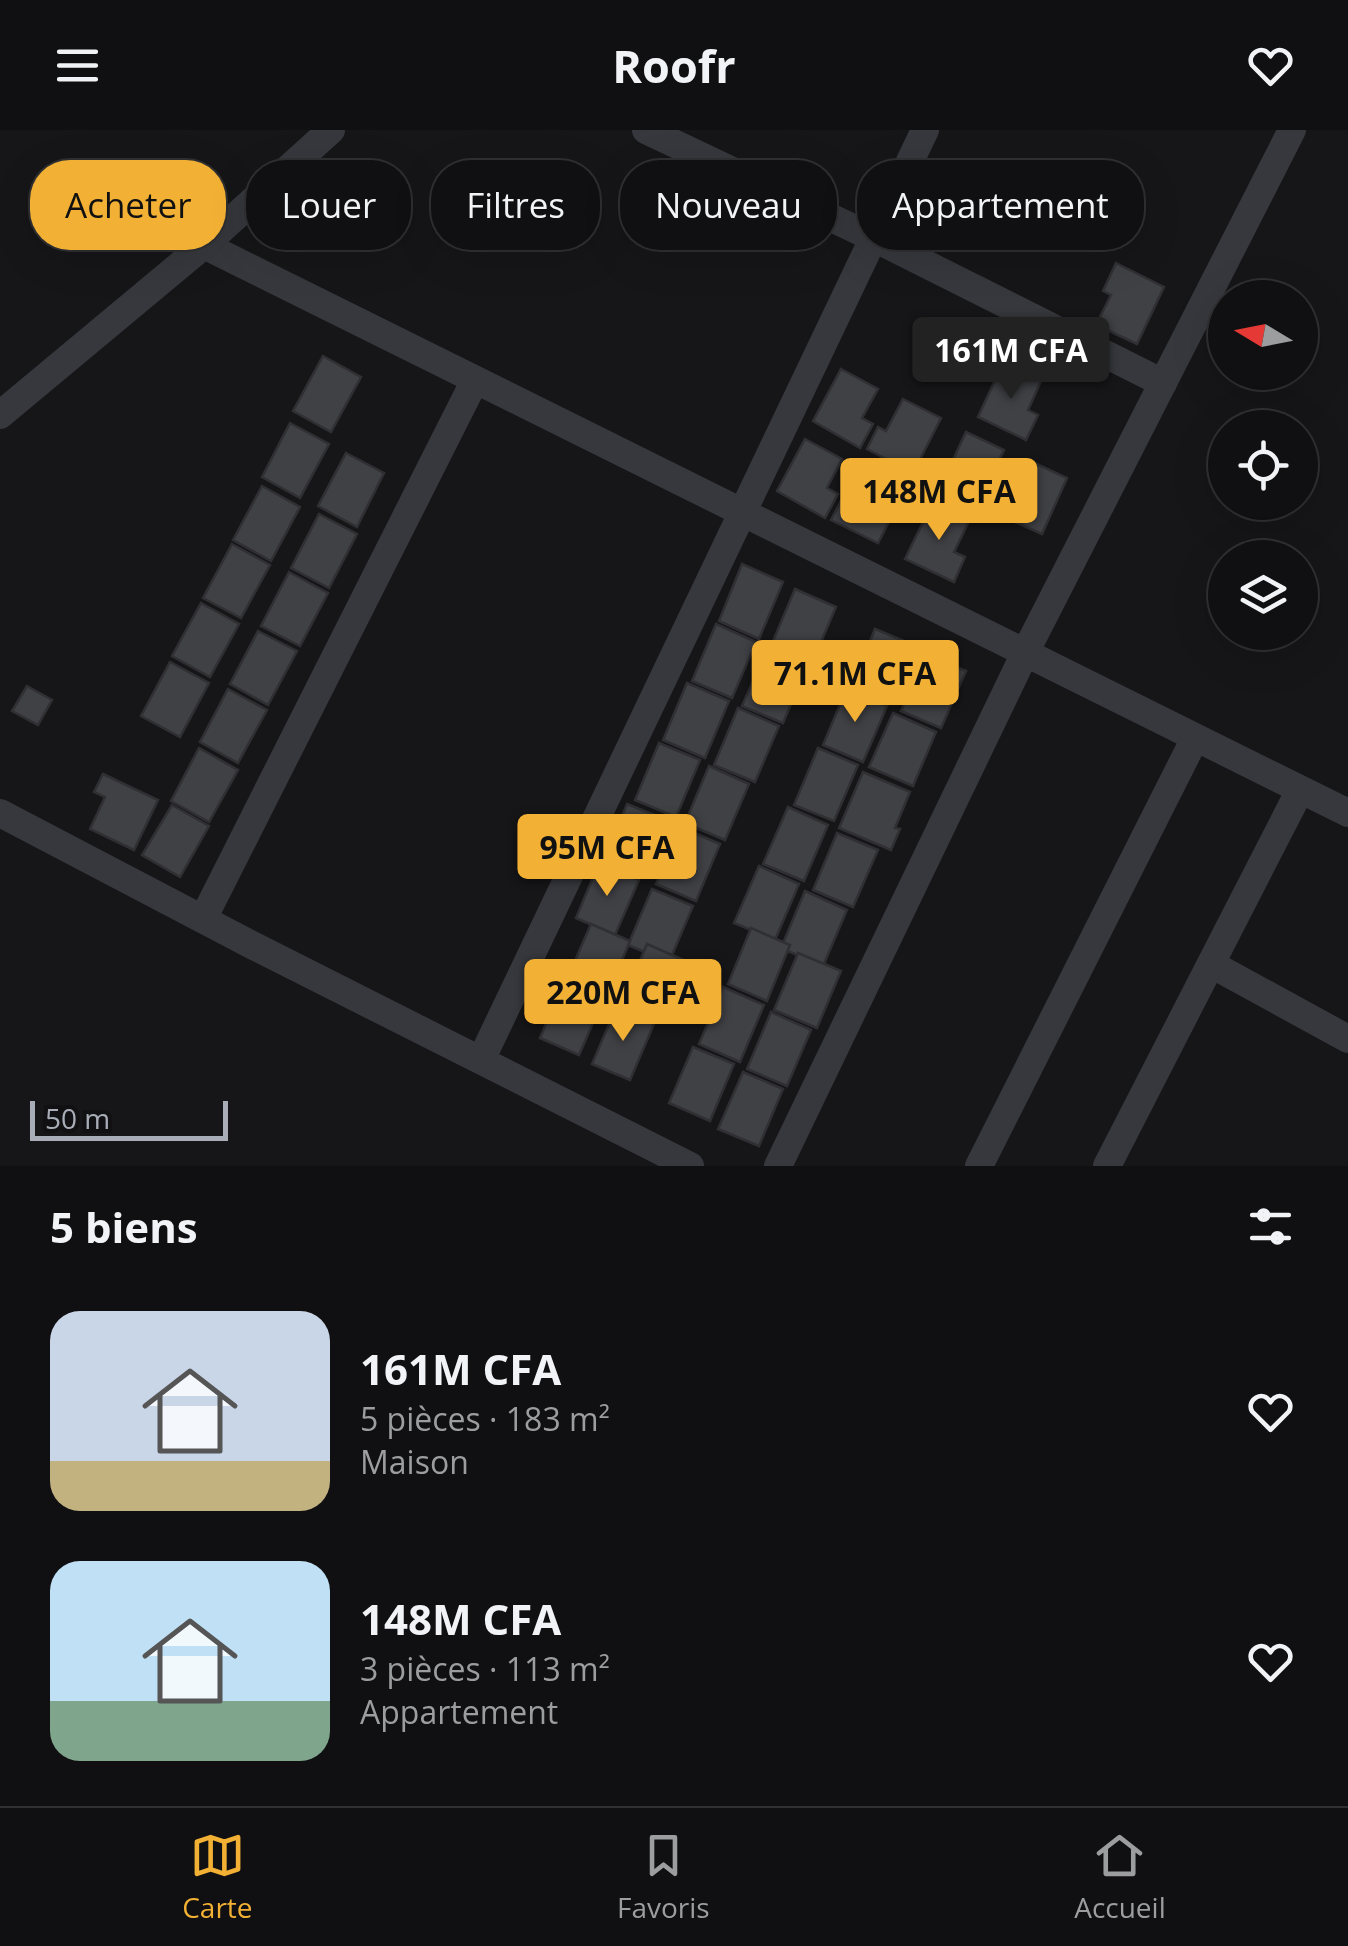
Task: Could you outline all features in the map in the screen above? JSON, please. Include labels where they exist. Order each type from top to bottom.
[{"type":"street","points":[[226,225],[331,130]]},
{"type":"street","points":[[646,130],[857,230]]},
{"type":"street","points":[[912,160],[926,130]]},
{"type":"street","points":[[778,1166],[1025,654],[1292,130]]},
{"type":"street","points":[[0,414],[198,250]]},
{"type":"street","points":[[214,250],[1348,813]]},
{"type":"street","points":[[481,1060],[868,250]]},
{"type":"street","points":[[898,250],[1164,383]]},
{"type":"street","points":[[203,919],[475,380]]},
{"type":"street","points":[[979,1166],[1195,738]]},
{"type":"street","points":[[1115,1163],[1300,790]]},
{"type":"street","points":[[0,813],[690,1166]]},
{"type":"street","points":[[1211,964],[1348,1039]]},
{"type":"building","points":[[1116,263],[1164,287],[1137,344],[1096,325],[1111,295],[1103,291]]},
{"type":"building","points":[[323,356],[361,377],[331,432],[293,411]]},
{"type":"building","points":[[1003,363],[1041,381],[1028,410],[1038,415],[1026,440],[978,417]]},
{"type":"building","points":[[841,369],[878,389],[862,418],[873,424],[860,448],[813,421]]},
{"type":"building","points":[[903,399],[941,418],[913,473],[867,449],[878,427],[886,431]]},
{"type":"building","points":[[290,423],[329,444],[300,498],[262,477]]},
{"type":"building","points":[[966,432],[1004,450],[990,479],[1002,485],[990,510],[941,486]]},
{"type":"building","points":[[805,439],[842,459],[827,488],[838,494],[825,518],[777,491]]},
{"type":"building","points":[[346,453],[384,473],[357,527],[318,506]]},
{"type":"building","points":[[1028,460],[1067,478],[1042,534],[995,513],[1005,490],[1013,494]]},
{"type":"building","points":[[868,469],[906,489],[878,543],[831,520],[843,497],[851,501]]},
{"type":"building","points":[[262,486],[300,507],[271,561],[233,540]]},
{"type":"building","points":[[932,504],[969,521],[954,552],[965,557],[954,582],[905,559]]},
{"type":"building","points":[[319,514],[357,534],[329,588],[291,568]]},
{"type":"building","points":[[232,544],[270,565],[241,618],[203,598]]},
{"type":"building","points":[[742,564],[783,582],[759,639],[719,621]]},
{"type":"building","points":[[289,572],[328,593],[300,646],[261,626]]},
{"type":"building","points":[[795,589],[836,607],[812,663],[771,646]]},
{"type":"building","points":[[201,603],[239,624],[210,677],[172,656]]},
{"type":"building","points":[[716,624],[756,642],[732,698],[692,681]]},
{"type":"building","points":[[875,629],[916,646],[892,703],[852,685]]},
{"type":"building","points":[[258,631],[297,651],[268,705],[230,684]]},
{"type":"building","points":[[767,649],[807,666],[783,723],[742,706]]},
{"type":"building","points":[[925,654],[966,671],[941,728],[901,711]]},
{"type":"building","points":[[170,662],[209,683],[180,737],[141,716]]},
{"type":"building","points":[[687,683],[729,701],[705,758],[663,740]]},
{"type":"building","points":[[27,686],[52,700],[38,725],[12,711]]},
{"type":"building","points":[[847,688],[887,706],[863,762],[823,745]]},
{"type":"building","points":[[228,689],[267,710],[238,763],[200,742]]},
{"type":"building","points":[[738,708],[779,726],[755,782],[714,765]]},
{"type":"building","points":[[893,713],[936,732],[913,786],[869,767]]},
{"type":"building","points":[[659,743],[700,760],[676,817],[635,800]]},
{"type":"building","points":[[199,748],[238,770],[209,822],[171,801]]},
{"type":"building","points":[[818,748],[858,765],[834,821],[794,805]]},
{"type":"building","points":[[709,766],[749,784],[725,840],[685,823]]},
{"type":"building","points":[[863,772],[910,792],[895,828],[900,829],[891,850],[839,828]]},
{"type":"building","points":[[103,774],[158,800],[134,850],[90,829],[105,797],[94,792]]},
{"type":"building","points":[[627,804],[667,820],[644,875],[604,859]]},
{"type":"building","points":[[172,805],[209,826],[180,877],[142,855]]},
{"type":"building","points":[[788,807],[828,825],[804,881],[763,864]]},
{"type":"building","points":[[680,827],[720,844],[696,901],[656,884]]},
{"type":"building","points":[[837,833],[878,850],[853,907],[813,890]]},
{"type":"building","points":[[599,863],[639,880],[615,935],[576,918]]},
{"type":"building","points":[[759,866],[799,884],[775,940],[734,923]]},
{"type":"building","points":[[652,889],[693,906],[669,962],[628,945]]},
{"type":"building","points":[[805,891],[847,910],[823,966],[781,948]]},
{"type":"building","points":[[591,924],[630,941],[607,996],[567,979]]},
{"type":"building","points":[[751,928],[790,945],[767,1001],[728,984]]},
{"type":"building","points":[[647,944],[688,962],[664,1018],[623,1001]]},
{"type":"building","points":[[798,953],[841,971],[817,1028],[774,1010]]},
{"type":"building","points":[[563,983],[603,1000],[579,1055],[540,1038]]},
{"type":"building","points":[[723,987],[764,1005],[740,1062],[699,1044]]},
{"type":"building","points":[[616,1008],[654,1024],[630,1080],[592,1064]]},
{"type":"building","points":[[771,1012],[811,1030],[787,1086],[747,1069]]},
{"type":"building","points":[[693,1047],[734,1064],[710,1121],[669,1103]]},
{"type":"building","points":[[743,1072],[783,1089],[759,1146],[718,1129]]}]
